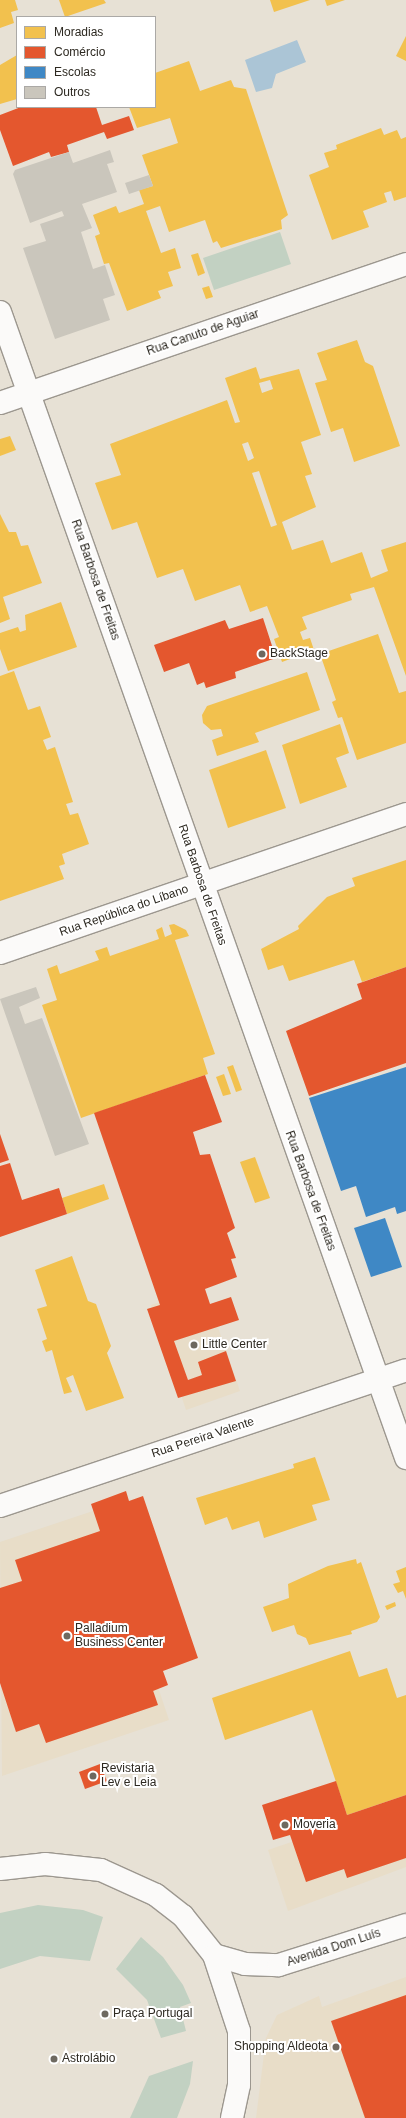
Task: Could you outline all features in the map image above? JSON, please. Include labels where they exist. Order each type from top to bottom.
[{"type":"street","name":"Rua Canuto de Aguiar","points":[[0,403],[406,264]]},
{"type":"street","name":"Rua Barbosa de Freitas","points":[[0,312],[406,1458]]},
{"type":"street","name":"Rua República do Líbano","points":[[0,953],[406,814]]},
{"type":"street","name":"Rua Pereira Valente","points":[[0,1506],[406,1370]]},
{"type":"street","points":[[0,1869],[77,1865],[125,1879],[156,1895],[183,1916],[214,1955],[240,2030],[239,2085],[232,2118]]},
{"type":"street","name":"Avenida Dom Luís","points":[[214,1955],[245,1964],[279,1965],[406,1925]]},
{"type":"shaded area","name":"Little Center","points":[[204,1287],[240,1391],[186,1410],[151,1305]]},
{"type":"shaded area","name":"Palladium Business Center","points":[[99,1509],[169,1720],[2,1776],[0,1542]]},
{"type":"shaded area","points":[[406,1803],[406,1867],[288,1911],[268,1850]]},
{"type":"shaded area","name":"Shopping Aldeota","points":[[406,1977],[406,2118],[256,2118],[266,2038],[277,2015],[319,1996],[322,2007]]},
{"type":"green space","points":[[280,232],[291,264],[214,290],[203,258]]},
{"type":"green space","points":[[38,1905],[83,1910],[103,1917],[90,1961],[40,1956],[0,1969],[0,1913]]},
{"type":"green space","points":[[141,1937],[163,1957],[183,1985],[191,2003],[180,2007],[186,2031],[161,2038],[147,2000],[116,1969]]},
{"type":"green space","points":[[193,2061],[190,2084],[177,2118],[130,2118],[149,2076]]},
{"type":"water","points":[[297,40],[306,62],[276,74],[272,88],[256,92],[245,60]]},
{"type":"building: Moradias","points":[[0,0],[15,0],[18,10],[11,12],[14,23],[0,28]]},
{"type":"building: Moradias","points":[[59,0],[104,0],[106,3],[68,16],[65,16]]},
{"type":"building: Moradias","points":[[270,0],[310,0],[274,12]]},
{"type":"building: Moradias","points":[[325,0],[345,0],[327,6]]},
{"type":"building: Moradias","points":[[406,36],[406,61],[396,56]]},
{"type":"building: Moradias","points":[[16,56],[16,99],[0,104],[0,65]]},
{"type":"building: Moradias","points":[[189,61],[200,91],[231,80],[234,87],[246,89],[288,215],[281,220],[282,229],[221,248],[217,241],[213,243],[205,220],[169,232],[160,206],[146,211],[161,253],[175,248],[181,268],[168,272],[173,286],[158,291],[161,298],[127,311],[109,263],[104,264],[95,236],[100,234],[93,215],[116,206],[119,213],[144,204],[139,190],[153,186],[142,155],[178,143],[170,118],[137,128],[129,108],[156,108],[156,73]]},
{"type":"building: Moradias","points":[[381,128],[384,135],[397,130],[401,139],[406,137],[406,197],[394,201],[391,191],[384,193],[387,202],[363,211],[369,227],[332,240],[309,175],[329,167],[324,153],[337,149],[336,145]]},
{"type":"building: Moradias","points":[[198,253],[205,273],[198,276],[191,255]]},
{"type":"building: Moradias","points":[[209,286],[213,297],[206,299],[202,288]]},
{"type":"building: Moradias","points":[[357,340],[365,362],[373,366],[400,446],[354,462],[343,428],[331,432],[315,383],[327,380],[317,353]]},
{"type":"building: Moradias","points":[[256,367],[260,379],[299,369],[321,435],[301,442],[312,474],[305,476],[316,507],[282,522],[292,550],[323,540],[331,563],[362,552],[371,578],[388,571],[381,550],[406,542],[406,676],[374,587],[350,594],[352,600],[302,617],[307,629],[300,632],[303,640],[310,638],[314,650],[282,662],[274,639],[279,637],[267,606],[250,612],[240,585],[195,601],[183,569],[157,578],[137,522],[112,530],[95,483],[121,475],[110,444],[227,400],[235,423],[240,422],[225,378]],"holes":[[[270,380],[273,389],[262,393],[259,383]],[[248,442],[254,458],[248,461],[242,444]],[[259,471],[277,525],[271,527],[252,473]]]},
{"type":"building: Moradias","points":[[10,436],[16,450],[0,456],[0,439]]},
{"type":"building: Moradias","points":[[0,514],[9,532],[16,532],[21,546],[28,545],[42,583],[3,597],[10,619],[0,623]]},
{"type":"building: Moradias","points":[[61,602],[77,647],[8,671],[0,649],[0,633],[18,627],[20,632],[26,630],[25,615]]},
{"type":"building: Moradias","points":[[378,634],[399,693],[406,691],[406,743],[357,760],[342,717],[338,718],[332,702],[336,700],[320,654]]},
{"type":"building: Moradias","points":[[14,671],[28,710],[40,706],[51,737],[43,740],[47,750],[55,747],[73,802],[66,804],[70,815],[78,813],[89,844],[62,854],[65,864],[59,866],[64,879],[0,901],[0,676]]},
{"type":"building: Moradias","points":[[307,672],[320,710],[255,733],[259,742],[217,756],[212,740],[223,736],[221,729],[211,730],[203,723],[202,715],[207,706]]},
{"type":"building: Moradias","points":[[340,724],[349,753],[336,758],[347,787],[300,804],[282,745]]},
{"type":"building: Moradias","points":[[266,750],[286,808],[228,828],[209,770]]},
{"type":"building: Moradias","points":[[406,860],[406,967],[362,982],[354,960],[289,981],[283,965],[268,970],[261,949],[299,929],[298,926],[327,897],[355,886],[352,878]]},
{"type":"building: Moradias","points":[[174,924],[186,930],[189,936],[175,940],[215,1054],[203,1058],[208,1074],[81,1118],[42,1005],[57,1000],[47,969],[57,965],[60,974],[99,960],[95,951],[107,947],[110,956],[159,939],[156,930],[162,927],[165,937],[172,934],[169,925]]},
{"type":"building: Moradias","points":[[233,1065],[242,1090],[236,1092],[227,1067]]},
{"type":"building: Moradias","points":[[224,1074],[231,1094],[223,1096],[216,1077]]},
{"type":"building: Moradias","points":[[255,1157],[270,1198],[255,1203],[240,1162]]},
{"type":"building: Moradias","points":[[104,1184],[109,1199],[67,1214],[62,1198]]},
{"type":"building: Moradias","points":[[72,1256],[88,1301],[96,1304],[111,1346],[107,1353],[124,1398],[86,1411],[73,1375],[66,1378],[72,1392],[64,1394],[52,1350],[46,1352],[42,1341],[47,1339],[37,1309],[47,1306],[35,1270]]},
{"type":"building: Moradias","points":[[315,1457],[330,1500],[312,1505],[317,1520],[264,1538],[259,1521],[232,1530],[227,1517],[205,1525],[196,1498],[294,1468],[293,1464]]},
{"type":"building: Moradias","points":[[356,1559],[357,1564],[361,1562],[380,1617],[377,1622],[351,1631],[352,1634],[309,1645],[306,1638],[297,1634],[294,1625],[272,1632],[263,1607],[289,1598],[288,1584],[328,1566]]},
{"type":"building: Moradias","points":[[406,1567],[406,1599],[403,1591],[398,1593],[393,1584],[400,1582],[396,1571]]},
{"type":"building: Moradias","points":[[395,1602],[396,1606],[387,1610],[385,1606]]},
{"type":"building: Moradias","points":[[350,1651],[359,1677],[387,1668],[397,1698],[406,1695],[406,1795],[347,1815],[312,1710],[225,1740],[212,1698]]},
{"type":"building: Comércio","points":[[18,108],[96,108],[102,125],[129,116],[134,130],[107,139],[104,132],[67,145],[69,152],[51,157],[49,152],[13,166],[0,130],[0,115]]},
{"type":"building: Comércio","points":[[263,618],[276,658],[235,672],[236,678],[206,688],[204,682],[197,685],[189,663],[164,672],[154,645],[225,620],[229,629]]},
{"type":"building: Comércio","points":[[406,967],[406,1063],[309,1096],[286,1031],[362,999],[357,984]]},
{"type":"building: Comércio","points":[[205,1075],[222,1122],[193,1132],[200,1155],[210,1154],[235,1228],[227,1233],[236,1258],[231,1259],[237,1277],[205,1289],[210,1304],[231,1297],[239,1320],[174,1341],[188,1380],[202,1375],[198,1362],[226,1351],[236,1381],[178,1398],[147,1309],[160,1305],[94,1113]]},
{"type":"building: Comércio","points":[[0,1134],[9,1160],[0,1163]]},
{"type":"building: Comércio","points":[[10,1163],[22,1200],[59,1188],[67,1214],[0,1237],[0,1166]]},
{"type":"building: Comércio","name":"Palladium Business Center","points":[[126,1491],[129,1501],[143,1496],[198,1658],[163,1671],[168,1685],[153,1691],[158,1705],[46,1743],[39,1724],[16,1732],[0,1683],[0,1588],[22,1581],[15,1560],[100,1531],[91,1504]]},
{"type":"building: Comércio","name":"Revistaria Lev e Leia","points":[[100,1764],[107,1781],[85,1789],[79,1772]]},
{"type":"building: Comércio","points":[[336,1781],[347,1815],[406,1795],[406,1858],[347,1878],[344,1869],[306,1882],[290,1835],[273,1840],[262,1805]]},
{"type":"building: Comércio","points":[[406,1995],[406,2118],[365,2118],[331,2021]]},
{"type":"building: Escolas","points":[[406,1067],[406,1211],[397,1214],[395,1207],[366,1217],[356,1186],[341,1191],[309,1098]]},
{"type":"building: Escolas","points":[[385,1218],[402,1267],[371,1277],[354,1228]]},
{"type":"building: Outros","points":[[110,150],[114,162],[107,164],[117,192],[82,204],[92,228],[81,232],[93,269],[105,265],[115,295],[103,299],[110,320],[55,339],[23,248],[46,241],[40,224],[64,216],[62,211],[30,223],[13,174],[15,170],[69,152],[73,163]]},
{"type":"building: Outros","points":[[149,175],[153,186],[129,194],[125,183]]},
{"type":"building: Outros","points":[[36,987],[40,998],[19,1007],[25,1024],[42,1018],[89,1144],[55,1156],[0,999]]},
{"type":"place","name":"BackStage","points":[[262,654]]},
{"type":"place","name":"Little Center","points":[[194,1345]]},
{"type":"place","name":"Palladium Business Center","points":[[67,1636]]},
{"type":"place","name":"Revistaria Lev e Leia","points":[[93,1776]]},
{"type":"place","name":"Moveria","points":[[285,1825]]},
{"type":"place","name":"Praça Portugal","points":[[105,2014]]},
{"type":"place","name":"Shopping Aldeota","points":[[336,2047]]},
{"type":"place","name":"Astrolábio","points":[[54,2059]]}]
